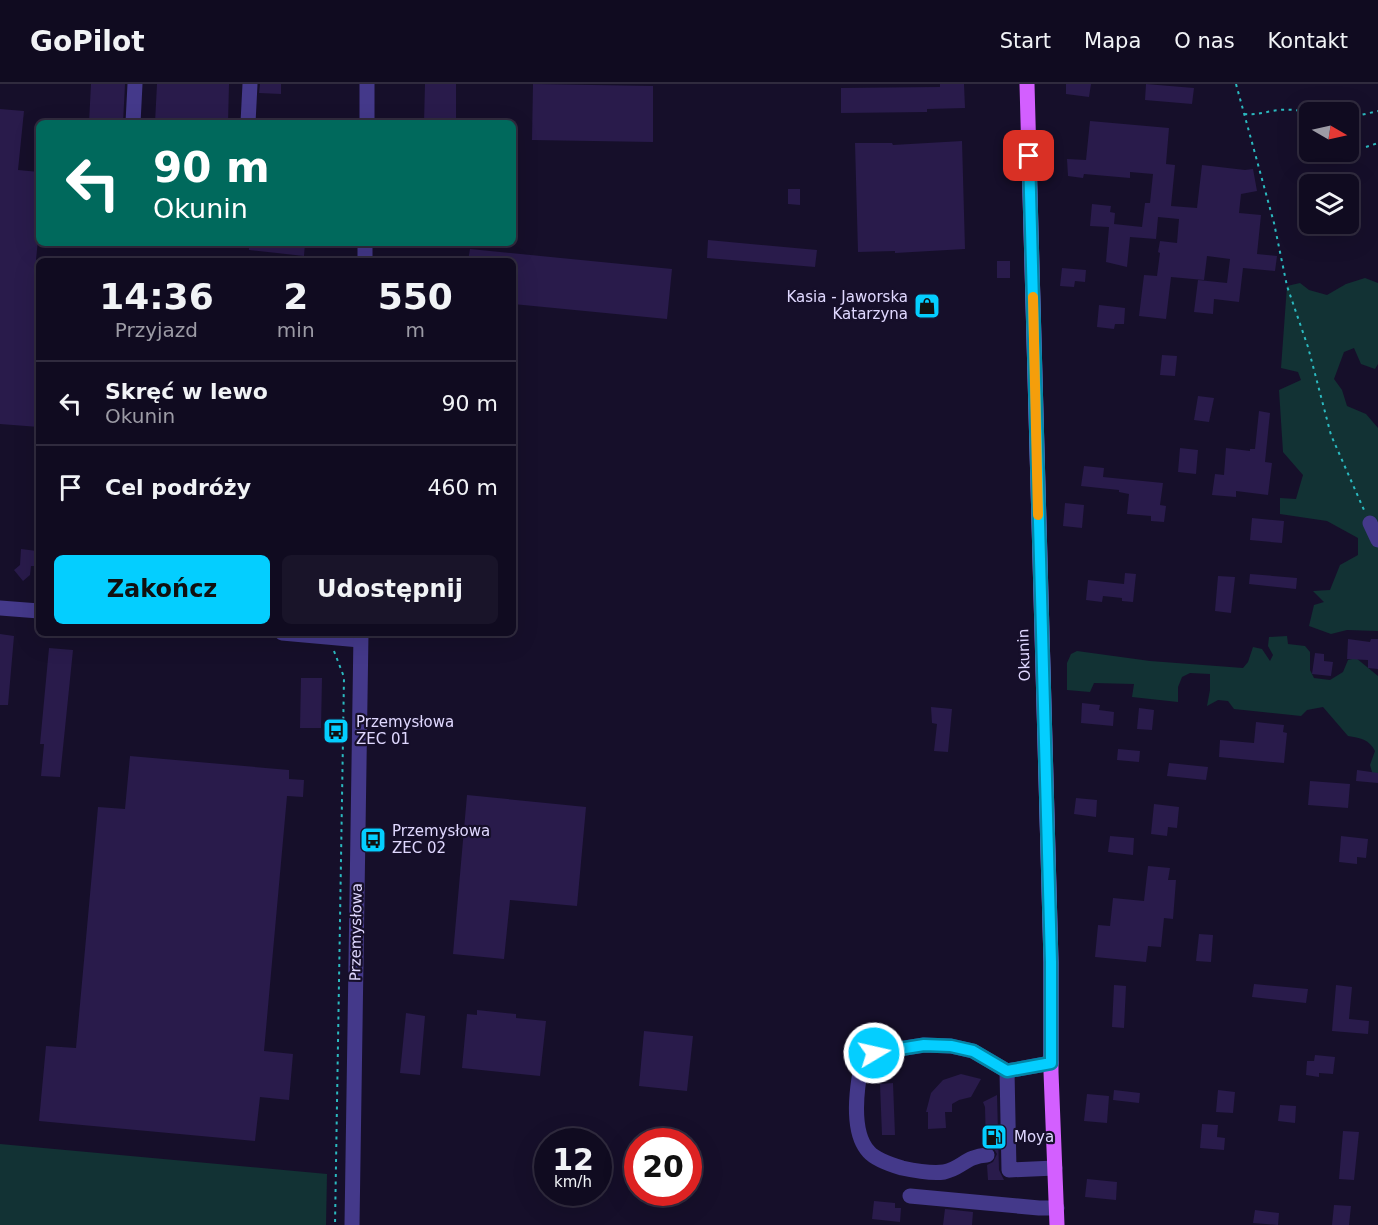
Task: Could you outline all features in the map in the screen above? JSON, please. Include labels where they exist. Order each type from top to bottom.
[{"type":"main road","name":"Okunin","points":[[1027,84],[1051,962],[1051,1063],[1058,1225]]},
{"type":"street","points":[[133,120],[135,84]]},
{"type":"street","points":[[248,120],[250,84]]},
{"type":"street","points":[[367,84],[367,120]]},
{"type":"street","points":[[1370,524],[1378,540]]},
{"type":"street","points":[[0,608],[36,611]]},
{"type":"street","name":"Przemysłowa","points":[[352,1225],[361,636]]},
{"type":"street","points":[[987,1155],[974,1156],[952,1170],[933,1172],[915,1171],[891,1165],[869,1153],[859,1133],[856,1107],[862,1062],[874,1053],[924,1045],[951,1046],[973,1051],[1007,1071],[1051,1063]]},
{"type":"street","points":[[1007,1071],[1006,1155],[1009,1170],[1055,1168]]},
{"type":"street","points":[[910,1196],[1057,1208]]},
{"type":"path","points":[[1236,84],[1274,223],[1285,279],[1310,353],[1331,435],[1370,524]]},
{"type":"path","points":[[1244,114],[1260,115],[1272,111],[1299,111]]},
{"type":"path","points":[[1359,115],[1378,111]]},
{"type":"path","points":[[1366,147],[1378,143]]},
{"type":"path","points":[[331,644],[344,677],[335,1225]]},
{"type":"green space","points":[[1365,278],[1378,283],[1378,364],[1375,369],[1361,364],[1354,348],[1344,352],[1334,379],[1342,390],[1347,406],[1366,414],[1378,428],[1378,631],[1347,630],[1331,634],[1309,626],[1314,605],[1324,602],[1313,591],[1330,590],[1340,565],[1358,555],[1358,538],[1327,521],[1280,514],[1280,498],[1296,499],[1303,475],[1283,452],[1279,390],[1301,380],[1298,372],[1281,368],[1287,286],[1300,283],[1309,290],[1327,295],[1346,284]]},
{"type":"green space","points":[[1287,636],[1288,644],[1305,646],[1310,652],[1310,670],[1314,678],[1330,680],[1343,672],[1348,660],[1356,658],[1378,676],[1378,778],[1374,779],[1370,765],[1375,751],[1373,747],[1364,740],[1348,736],[1323,707],[1307,710],[1301,716],[1234,709],[1228,701],[1218,700],[1207,706],[1210,674],[1190,673],[1182,677],[1178,687],[1178,702],[1132,697],[1134,684],[1094,683],[1090,692],[1067,690],[1067,663],[1071,654],[1077,651],[1150,661],[1243,668],[1248,662],[1253,647],[1262,649],[1270,661],[1273,655],[1268,646],[1269,637]]},
{"type":"green space","points":[[0,1144],[327,1174],[326,1225],[0,1225]]},
{"type":"building","points":[[91,84],[125,84],[123,120],[89,120]]},
{"type":"building","points":[[157,84],[229,84],[228,120],[155,120]]},
{"type":"building","points":[[260,84],[281,84],[281,94],[259,93]]},
{"type":"building","points":[[425,84],[456,84],[456,120],[424,120]]},
{"type":"building","points":[[533,84],[653,86],[653,142],[532,140]]},
{"type":"building","points":[[940,84],[964,84],[965,108],[927,109],[927,112],[841,113],[841,88],[940,87]]},
{"type":"building","points":[[1066,84],[1091,84],[1089,97],[1066,94]]},
{"type":"building","points":[[1146,84],[1194,88],[1192,104],[1145,100]]},
{"type":"building","points":[[0,109],[24,111],[18,170],[36,172],[37,246],[36,427],[0,424]]},
{"type":"building","points":[[1090,121],[1169,128],[1166,164],[1175,165],[1171,206],[1197,208],[1202,165],[1253,169],[1257,191],[1241,194],[1239,213],[1261,215],[1257,254],[1277,256],[1275,271],[1243,268],[1239,302],[1214,299],[1213,314],[1194,312],[1198,280],[1227,283],[1230,259],[1207,256],[1204,280],[1171,277],[1166,319],[1139,316],[1144,275],[1157,276],[1160,241],[1177,243],[1179,219],[1158,217],[1156,239],[1130,237],[1127,267],[1106,262],[1109,227],[1090,226],[1092,204],[1111,206],[1110,212],[1115,213],[1114,224],[1142,227],[1145,203],[1150,203],[1153,174],[1130,172],[1130,178],[1084,174],[1083,178],[1068,176],[1067,159],[1086,160]]},
{"type":"building","points":[[962,141],[965,249],[895,253],[895,251],[858,252],[855,143],[892,143],[893,145]]},
{"type":"building","points":[[788,189],[800,189],[800,205],[788,204]]},
{"type":"building","points":[[708,240],[817,250],[815,267],[707,258]]},
{"type":"building","points":[[249,246],[305,246],[304,256],[249,250]]},
{"type":"building","points":[[470,249],[672,269],[667,319],[516,304],[516,258],[468,258]]},
{"type":"building","points":[[997,261],[1010,261],[1010,278],[997,278]]},
{"type":"building","points":[[1062,268],[1086,270],[1085,282],[1075,281],[1074,287],[1060,286]]},
{"type":"building","points":[[1099,305],[1125,308],[1124,324],[1115,324],[1114,329],[1097,327]]},
{"type":"building","points":[[1162,355],[1177,356],[1175,376],[1160,375]]},
{"type":"building","points":[[1198,396],[1214,398],[1209,422],[1194,420]]},
{"type":"building","points":[[1259,411],[1270,413],[1265,462],[1272,463],[1268,495],[1236,491],[1236,497],[1212,495],[1215,474],[1224,475],[1226,448],[1250,451],[1250,449],[1255,449]]},
{"type":"building","points":[[1180,448],[1198,450],[1196,474],[1178,472]]},
{"type":"building","points":[[1084,466],[1104,468],[1103,477],[1163,483],[1160,505],[1166,506],[1164,522],[1151,521],[1151,516],[1127,514],[1129,494],[1119,492],[1119,490],[1081,486]]},
{"type":"building","points":[[1065,503],[1084,505],[1082,528],[1063,526]]},
{"type":"building","points":[[1252,518],[1284,521],[1282,543],[1250,540]]},
{"type":"building","points":[[21,549],[36,551],[35,566],[31,566],[30,575],[23,581],[14,570],[20,565]]},
{"type":"building","points":[[1125,573],[1136,574],[1133,602],[1103,596],[1102,602],[1086,600],[1088,580],[1124,584]]},
{"type":"building","points":[[1250,574],[1297,578],[1296,589],[1249,584]]},
{"type":"building","points":[[1218,576],[1235,577],[1231,613],[1215,611]]},
{"type":"building","points":[[0,634],[14,636],[8,705],[0,705]]},
{"type":"building","points":[[1348,639],[1370,642],[1371,639],[1378,639],[1378,669],[1368,668],[1368,660],[1347,659]]},
{"type":"building","points":[[49,648],[73,650],[60,777],[41,776],[44,744],[40,744]]},
{"type":"building","points":[[1315,653],[1324,654],[1324,661],[1333,662],[1331,676],[1312,674]]},
{"type":"building","points":[[301,678],[322,678],[321,728],[300,728]]},
{"type":"building","points":[[1082,703],[1100,705],[1099,710],[1114,712],[1113,726],[1081,723]]},
{"type":"building","points":[[931,707],[952,709],[948,752],[934,751],[937,724],[932,723]]},
{"type":"building","points":[[1139,708],[1154,710],[1152,730],[1137,729]]},
{"type":"building","points":[[1256,722],[1284,725],[1283,732],[1287,733],[1284,763],[1219,757],[1220,740],[1254,743]]},
{"type":"building","points":[[1118,749],[1140,751],[1139,762],[1117,760]]},
{"type":"building","points":[[130,756],[289,770],[289,779],[304,780],[303,797],[287,796],[264,1051],[293,1054],[289,1100],[260,1097],[255,1141],[39,1121],[46,1046],[76,1048],[98,807],[125,809]]},
{"type":"building","points":[[1169,763],[1208,767],[1206,780],[1167,776]]},
{"type":"building","points":[[1357,770],[1378,773],[1378,783],[1356,781]]},
{"type":"building","points":[[1310,781],[1350,784],[1348,808],[1308,805]]},
{"type":"building","points":[[467,795],[586,807],[577,906],[510,900],[504,959],[453,954]]},
{"type":"building","points":[[1076,798],[1097,800],[1096,817],[1074,814]]},
{"type":"building","points":[[1154,804],[1179,807],[1177,828],[1168,827],[1167,836],[1151,834]]},
{"type":"building","points":[[1110,836],[1134,838],[1133,855],[1108,852]]},
{"type":"building","points":[[1341,836],[1368,839],[1366,858],[1357,857],[1357,864],[1339,862]]},
{"type":"building","points":[[1148,866],[1170,868],[1168,880],[1176,880],[1173,919],[1164,918],[1161,947],[1148,946],[1146,962],[1095,957],[1098,925],[1110,926],[1113,898],[1144,901]]},
{"type":"building","points":[[1199,934],[1213,935],[1211,962],[1196,961]]},
{"type":"building","points":[[1254,984],[1308,989],[1306,1003],[1252,997]]},
{"type":"building","points":[[1114,985],[1126,986],[1124,1028],[1112,1027]]},
{"type":"building","points":[[1336,985],[1352,987],[1349,1019],[1369,1021],[1368,1034],[1332,1031]]},
{"type":"building","points":[[477,1010],[516,1014],[516,1018],[546,1021],[540,1076],[462,1068],[467,1014],[477,1015]]},
{"type":"building","points":[[406,1013],[425,1016],[420,1075],[400,1073]]},
{"type":"building","points":[[644,1031],[693,1036],[687,1091],[639,1086]]},
{"type":"building","points":[[1315,1055],[1335,1057],[1333,1074],[1319,1073],[1319,1077],[1306,1075],[1307,1061],[1314,1061]]},
{"type":"building","points":[[961,1074],[981,1079],[971,1097],[952,1104],[952,1112],[945,1112],[946,1128],[928,1129],[928,1112],[926,1112],[931,1093],[943,1080]]},
{"type":"building","points":[[893,1083],[895,1135],[882,1135],[880,1084]]},
{"type":"building","points":[[1114,1090],[1140,1093],[1139,1103],[1113,1100]]},
{"type":"building","points":[[1218,1090],[1235,1092],[1233,1113],[1216,1112]]},
{"type":"building","points":[[1087,1094],[1109,1096],[1107,1123],[1084,1121]]},
{"type":"building","points":[[997,1095],[999,1170],[1004,1180],[988,1180],[987,1165],[993,1162],[997,1154],[994,1149],[986,1145],[983,1102]]},
{"type":"building","points":[[1280,1105],[1296,1106],[1295,1123],[1278,1121]]},
{"type":"building","points":[[1202,1124],[1218,1125],[1217,1137],[1225,1138],[1224,1150],[1200,1148]]},
{"type":"building","points":[[1343,1131],[1359,1132],[1354,1180],[1339,1179]]},
{"type":"building","points":[[1087,1179],[1117,1182],[1116,1200],[1085,1197]]},
{"type":"building","points":[[874,1201],[895,1203],[895,1208],[901,1208],[900,1222],[872,1219]]},
{"type":"building","points":[[1334,1205],[1351,1206],[1349,1225],[1332,1225]]},
{"type":"building","points":[[945,1209],[973,1212],[972,1225],[943,1225]]},
{"type":"building","points":[[1255,1210],[1279,1213],[1278,1225],[1253,1223]]},
{"type":"slow traffic","points":[[1033,297],[1038,515]]},
{"type":"place","name":"Kasia - Jaworska Katarzyna","points":[[927,306]]},
{"type":"place","name":"Przemysłowa ZEC 01","points":[[336,731]]},
{"type":"place","name":"Przemysłowa ZEC 02","points":[[373,840]]},
{"type":"place","name":"Moya","points":[[994,1137]]},
{"type":"route","points":[[874,1053],[924,1045],[951,1046],[973,1051],[1007,1071],[1051,1063],[1051,962],[1029,156]]}]
